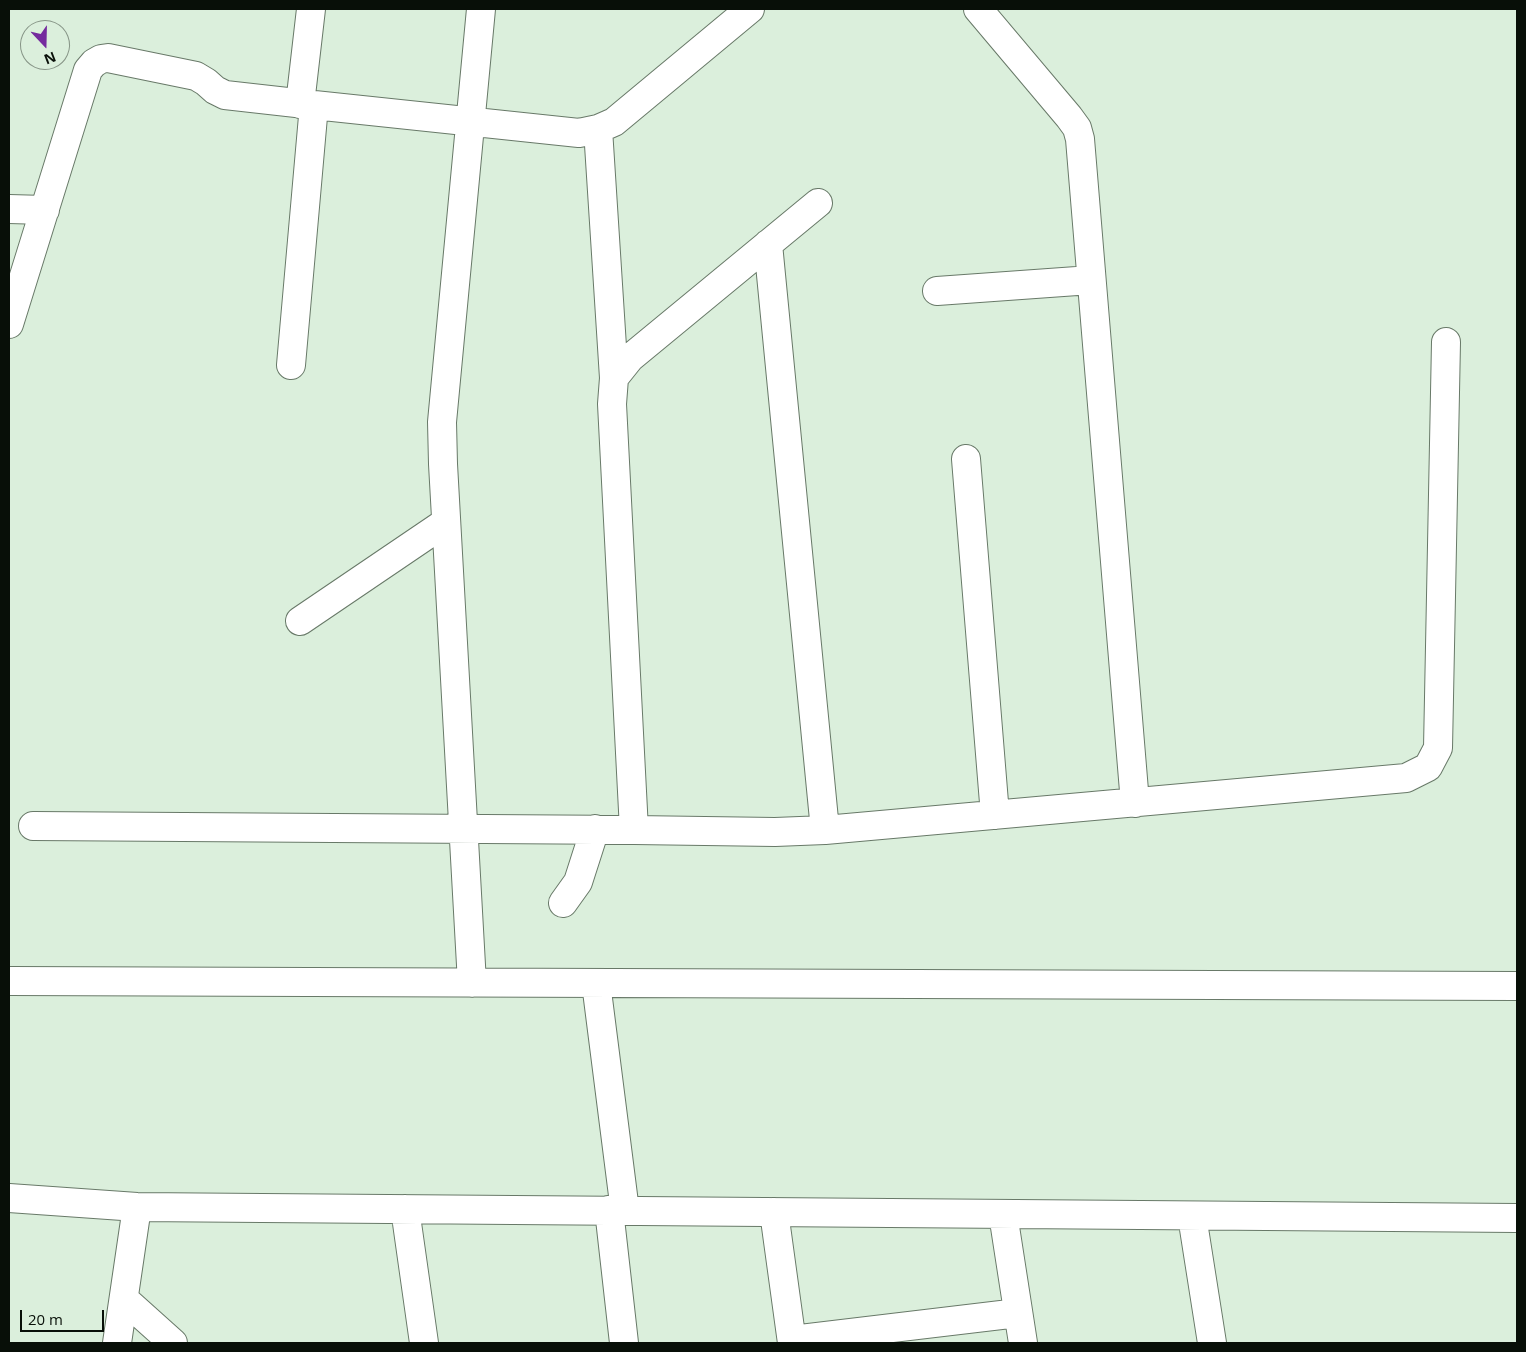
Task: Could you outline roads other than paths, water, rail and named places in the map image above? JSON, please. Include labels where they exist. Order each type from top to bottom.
[{"type":"street","points":[[292,365],[311,9]]},
{"type":"street","points":[[472,983],[442,422],[481,9]]},
{"type":"street","points":[[9,324],[88,70],[101,59],[108,58],[196,76],[225,95],[579,133],[598,130],[614,122],[750,9]]},
{"type":"street","points":[[978,9],[1069,117],[1077,128],[1080,139],[1135,803]]},
{"type":"street","points":[[598,130],[614,378],[612,404],[634,830]]},
{"type":"street","points":[[614,378],[630,358],[818,203]]},
{"type":"street","points":[[9,209],[45,210]]},
{"type":"street","points":[[768,244],[825,830]]},
{"type":"street","points":[[937,292],[1091,280]]},
{"type":"street","points":[[33,826],[775,832],[825,830],[1406,778],[1428,767],[1438,748],[1446,342]]},
{"type":"street","points":[[966,459],[994,815]]},
{"type":"street","points":[[300,621],[446,522]]},
{"type":"street","points":[[563,903],[578,882],[595,830]]},
{"type":"street","points":[[9,981],[1517,986]]},
{"type":"street","points":[[596,983],[617,1210],[624,1343]]},
{"type":"street","points":[[9,1198],[137,1207],[1517,1218]]},
{"type":"street","points":[[118,1343],[137,1207]]},
{"type":"street","points":[[404,1209],[424,1343]]},
{"type":"street","points":[[774,1212],[792,1342],[1018,1313]]},
{"type":"street","points":[[1003,1214],[1023,1343]]},
{"type":"street","points":[[1192,1216],[1212,1343]]},
{"type":"street","points":[[124,1300],[174,1343]]}]
